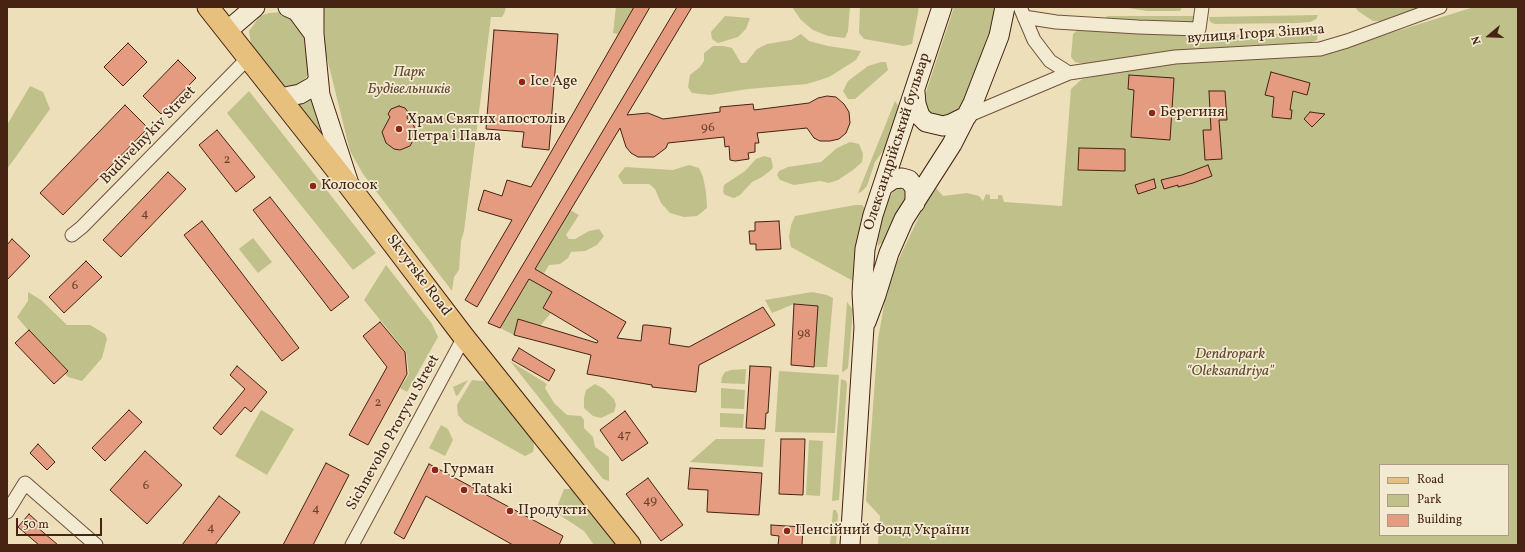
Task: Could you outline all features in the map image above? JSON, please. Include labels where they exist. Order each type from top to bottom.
[{"type":"main road","name":"Skvyrske Road","points":[[208,7],[350,187],[464,337],[630,545]]},
{"type":"main road","points":[[227,31],[254,7]]},
{"type":"main road","points":[[288,7],[297,11],[314,34]]},
{"type":"main road","points":[[314,7],[314,34],[320,95],[350,187]]},
{"type":"main road","name":"Олександрійський бульвар","points":[[850,545],[864,327],[862,293],[865,249],[872,215],[942,7]]},
{"type":"main road","name":"Олександрійський бульвар","points":[[864,327],[889,253],[915,202],[952,144],[967,116],[999,36],[1005,7]]},
{"type":"main road","points":[[280,98],[300,94],[314,86],[318,80]]},
{"type":"main road","points":[[915,90],[916,104],[920,116],[926,122],[943,126],[951,124],[967,116]]},
{"type":"main road","points":[[882,186],[893,179],[902,178],[909,180],[915,188],[915,202]]},
{"type":"street","points":[[1022,12],[1056,22],[1199,29],[1202,7]]},
{"type":"street","name":"вулиця Ігоря Зінича","points":[[967,116],[1069,73],[1175,57],[1320,49],[1362,36],[1440,7]]},
{"type":"street","points":[[1022,12],[1034,40],[1042,51],[1050,61],[1069,73]]},
{"type":"street","name":"Budivelnykiv Street","points":[[72,235],[82,227],[248,58]]},
{"type":"street","name":"Sichnevoho Proryvu Street","points":[[352,545],[464,337]]},
{"type":"street","points":[[7,512],[25,483],[96,545]]},
{"type":"green space","name":"Парк Будівельників","points":[[324,7],[506,7],[502,17],[491,17],[464,231],[461,241],[459,270],[454,277],[452,291],[363,174],[350,151],[325,50]]},
{"type":"green space","points":[[616,7],[634,7],[618,34],[613,33]]},
{"type":"green space","points":[[792,7],[850,7],[848,31],[845,38],[828,36],[813,30],[801,20]]},
{"type":"green space","points":[[860,7],[919,7],[912,44],[904,46],[864,39],[859,33]]},
{"type":"green space","points":[[954,7],[995,7],[989,33],[963,104],[958,111],[947,118],[929,113],[925,103],[925,95]]},
{"type":"green space","points":[[1122,7],[1182,7],[1180,11],[1147,11]]},
{"type":"green space","points":[[1355,7],[1425,7],[1384,21],[1373,21],[1358,11]]},
{"type":"green space","name":"Dendropark \"Oleksandriya\"","points":[[1474,7],[1518,7],[1518,545],[878,545],[880,516],[866,501],[878,339],[885,300],[895,267],[926,202],[936,188],[943,196],[967,193],[979,196],[983,201],[986,194],[990,195],[990,199],[998,199],[998,195],[1002,195],[1004,202],[1062,206],[1071,89],[1082,79],[1133,68],[1226,59],[1317,56]]},
{"type":"green space","points":[[283,12],[294,18],[308,37],[310,73],[300,84],[289,87],[282,85],[251,45],[249,31],[260,16],[269,13]]},
{"type":"green space","points":[[1318,15],[1316,19],[1310,22],[1298,23],[1215,24],[1210,22],[1209,17]]},
{"type":"green space","points":[[725,16],[750,18],[746,29],[738,37],[718,43],[712,39],[711,32]]},
{"type":"green space","points":[[1108,16],[1198,16],[1194,22],[1189,25],[1103,19]]},
{"type":"green space","points":[[1079,29],[1220,35],[1318,33],[1317,40],[1311,42],[1209,48],[1084,64],[1075,62],[1071,57],[1073,34]]},
{"type":"green space","points":[[801,34],[809,41],[828,46],[861,51],[856,60],[829,77],[807,84],[748,89],[710,95],[692,93],[688,87],[690,75],[700,67],[704,61],[704,53],[713,46],[732,48],[741,63],[746,63],[757,49],[767,44],[791,40]]},
{"type":"green space","points":[[886,62],[888,70],[855,99],[848,99],[843,91],[848,81],[868,66]]},
{"type":"green space","points":[[30,86],[43,92],[50,109],[7,169],[7,125]]},
{"type":"green space","points":[[249,91],[376,253],[353,270],[227,113]]},
{"type":"green space","points":[[314,98],[323,133],[322,136],[298,105],[299,103]]},
{"type":"green space","points":[[895,101],[899,107],[885,148],[875,162],[867,186],[858,193]]},
{"type":"green space","points":[[850,142],[859,144],[863,154],[862,162],[838,180],[829,183],[820,181],[794,185],[780,180],[777,175],[779,171],[788,167],[821,162],[837,148]]},
{"type":"green space","points":[[764,156],[771,158],[773,167],[771,170],[752,182],[740,195],[734,198],[725,195],[723,192],[724,185],[745,171],[756,159]]},
{"type":"green space","points":[[689,165],[699,168],[703,177],[706,192],[707,208],[697,216],[684,217],[670,213],[661,203],[655,189],[649,184],[623,184],[618,176],[625,167],[673,170]]},
{"type":"green space","points":[[899,187],[905,190],[907,194],[884,241],[878,246],[878,230],[889,199],[895,188]]},
{"type":"green space","points":[[862,205],[866,210],[855,282],[791,247],[789,237],[791,225],[795,216]]},
{"type":"green space","points":[[570,210],[579,215],[566,235],[569,239],[575,239],[589,231],[599,229],[604,236],[597,245],[585,251],[571,252],[568,258],[560,264],[549,265],[538,284],[552,292],[543,308],[551,313],[540,326],[518,320],[514,335],[500,328]]},
{"type":"green space","points":[[253,238],[272,262],[258,273],[239,249]]},
{"type":"green space","points":[[386,265],[432,324],[438,337],[407,392],[400,388],[409,374],[406,352],[364,300]]},
{"type":"green space","points":[[28,292],[41,300],[67,325],[90,325],[105,334],[107,339],[102,358],[82,381],[68,377],[17,317],[28,301]]},
{"type":"green space","points":[[812,292],[827,295],[833,298],[827,367],[814,367],[818,306],[794,304],[772,313],[765,300]]},
{"type":"green space","points":[[847,302],[853,310],[848,368],[843,372],[842,371]]},
{"type":"green space","points":[[510,361],[547,384],[545,388],[554,403],[567,415],[581,416],[584,420],[584,428],[593,437],[595,447],[609,457],[609,481],[603,479]]},
{"type":"green space","points":[[746,369],[745,384],[721,383],[725,372]]},
{"type":"green space","points":[[779,371],[839,375],[835,433],[775,432]]},
{"type":"green space","points":[[841,379],[846,381],[847,384],[839,500],[832,501]]},
{"type":"green space","points":[[468,380],[458,395],[456,396],[453,387]]},
{"type":"green space","points":[[472,380],[483,381],[492,386],[533,439],[533,452],[525,456],[464,422],[458,415],[457,405]]},
{"type":"green space","points":[[595,384],[604,389],[614,399],[616,405],[614,412],[601,418],[593,416],[584,408],[586,390]]},
{"type":"green space","points":[[721,388],[745,390],[744,409],[721,408]]},
{"type":"green space","points":[[261,410],[294,429],[267,475],[235,456]]},
{"type":"green space","points":[[720,413],[744,414],[743,428],[720,427]]},
{"type":"green space","points":[[441,425],[448,429],[453,440],[445,456],[429,448]]},
{"type":"green space","points":[[716,439],[765,439],[763,467],[690,462]]},
{"type":"green space","points":[[809,440],[823,441],[820,496],[806,495]]},
{"type":"green space","points":[[564,489],[577,489],[618,545],[594,545],[584,531],[555,512]]},
{"type":"green space","points":[[833,510],[836,510],[838,515],[836,545],[830,545]]},
{"type":"building","points":[[634,7],[650,7],[477,307],[465,300],[512,220],[478,210],[484,190],[502,196],[507,180],[531,187]]},
{"type":"building","points":[[677,7],[692,7],[627,115],[648,113],[663,119],[720,112],[720,107],[753,104],[754,110],[809,103],[818,98],[827,96],[836,97],[844,104],[849,112],[850,123],[846,133],[839,139],[830,141],[820,141],[814,138],[807,128],[757,133],[759,143],[755,143],[755,152],[748,153],[749,159],[735,161],[730,160],[729,146],[725,147],[724,137],[668,143],[666,148],[654,157],[638,157],[631,153],[626,147],[620,128],[535,269],[626,322],[617,338],[641,341],[643,325],[671,328],[669,344],[689,347],[763,307],[775,325],[699,365],[696,392],[652,387],[652,385],[587,374],[591,355],[514,335],[518,319],[597,343],[598,341],[543,308],[552,292],[529,279],[500,328],[488,323]]},
{"type":"building","name":"Ice Age","points":[[494,30],[558,34],[549,150],[522,147],[524,132],[486,129]]},
{"type":"building","points":[[128,43],[147,62],[123,86],[104,67]]},
{"type":"building","points":[[178,60],[196,78],[161,114],[143,96]]},
{"type":"building","points":[[1271,72],[1310,83],[1307,95],[1293,91],[1290,110],[1292,110],[1291,119],[1272,117],[1274,97],[1265,95]]},
{"type":"building","name":"Берегиня","points":[[1129,75],[1174,78],[1170,140],[1131,137],[1134,90],[1128,89]]},
{"type":"building","points":[[1209,91],[1225,91],[1227,120],[1219,120],[1222,159],[1205,160],[1203,130],[1211,130]]},
{"type":"building","points":[[125,105],[148,128],[63,215],[40,193]]},
{"type":"building","name":"Храм Святих апостолів Петра і Павла","points":[[399,106],[405,108],[408,112],[407,118],[414,126],[415,131],[415,137],[410,146],[400,150],[394,149],[386,143],[382,132],[390,117],[388,114],[391,109]]},
{"type":"building","points":[[1310,112],[1325,114],[1312,127],[1304,119]]},
{"type":"building","points":[[217,130],[255,177],[236,192],[199,145]]},
{"type":"building","points":[[1079,148],[1125,149],[1125,171],[1078,170]]},
{"type":"building","points":[[1208,165],[1212,176],[1193,183],[1164,189],[1161,180],[1182,175]]},
{"type":"building","points":[[168,172],[186,189],[121,257],[103,240]]},
{"type":"building","points":[[1154,179],[1156,188],[1138,194],[1135,185]]},
{"type":"building","points":[[270,197],[349,297],[331,311],[253,210]]},
{"type":"building","points":[[202,221],[299,348],[282,361],[184,235]]},
{"type":"building","points":[[779,221],[781,249],[756,250],[756,244],[750,244],[749,231],[755,231],[755,222]]},
{"type":"building","points":[[12,239],[30,256],[7,280],[7,245]]},
{"type":"building","points":[[86,261],[102,277],[64,313],[49,297]]},
{"type":"building","points":[[794,304],[818,306],[814,367],[791,365]]},
{"type":"building","points":[[380,322],[405,352],[407,374],[368,445],[349,435],[387,367],[363,336]]},
{"type":"building","points":[[29,330],[68,371],[54,384],[15,343]]},
{"type":"building","points":[[519,348],[555,370],[549,381],[512,360]]},
{"type":"building","points":[[237,366],[267,392],[251,412],[245,407],[221,435],[213,428],[245,389],[230,375]]},
{"type":"building","points":[[750,366],[771,367],[768,413],[766,413],[765,429],[746,428]]},
{"type":"building","points":[[129,410],[142,422],[105,461],[92,448]]},
{"type":"building","points":[[625,411],[648,443],[622,461],[600,430]]},
{"type":"building","points":[[781,439],[805,439],[803,495],[779,494]]},
{"type":"building","points":[[38,444],[55,462],[47,470],[30,453]]},
{"type":"building","points":[[145,451],[182,485],[147,524],[110,490]]},
{"type":"building","points":[[326,463],[349,475],[313,545],[283,545]]},
{"type":"building","points":[[429,464],[563,536],[559,545],[513,545],[426,496],[404,539],[394,533]]},
{"type":"building","points":[[690,468],[762,473],[759,515],[707,512],[708,490],[688,489]]},
{"type":"building","points":[[648,478],[683,525],[661,541],[626,494]]},
{"type":"building","points":[[219,496],[240,512],[215,545],[182,545]]},
{"type":"building","points":[[29,514],[40,524],[37,527],[58,545],[39,545],[18,527]]},
{"type":"building","name":"Пенсійний Фонд України","points":[[771,525],[803,527],[802,545],[778,545],[779,536],[771,535]]},
{"type":"place","name":"Ice Age","points":[[522,82]]},
{"type":"place","name":"Берегиня","points":[[1152,113]]},
{"type":"place","name":"Храм Святих апостолів Петра і Павла","points":[[399,129]]},
{"type":"place","name":"Колосок","points":[[313,186]]},
{"type":"place","name":"Гурман","points":[[435,470]]},
{"type":"place","name":"Tataki","points":[[464,490]]},
{"type":"place","name":"Продукти","points":[[510,511]]},
{"type":"place","name":"Пенсійний Фонд України","points":[[787,531]]}]
